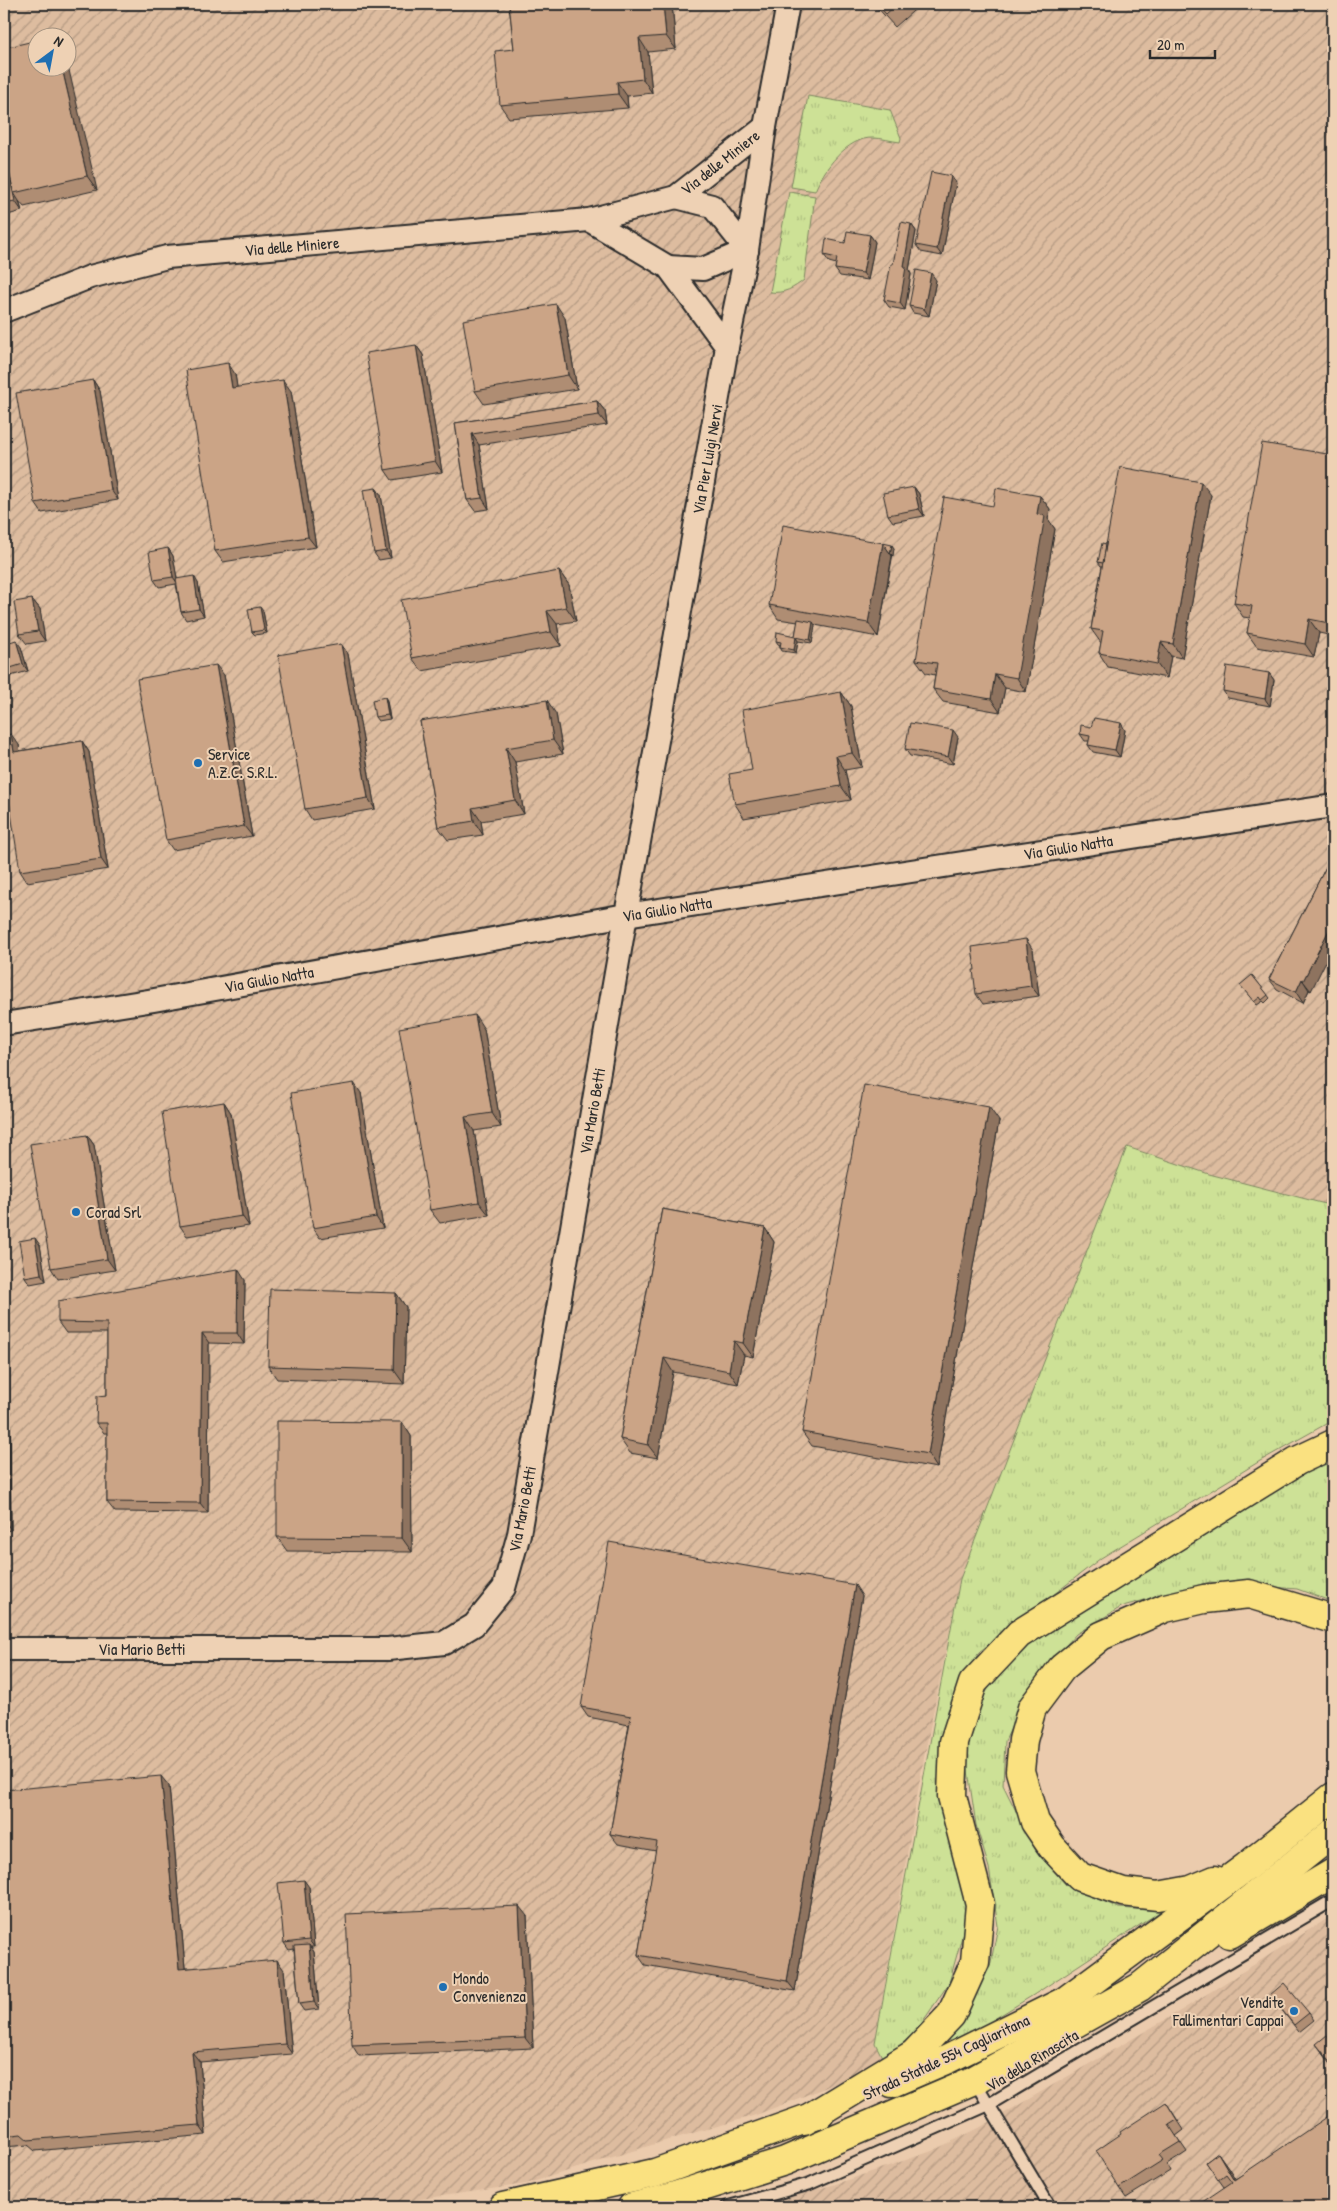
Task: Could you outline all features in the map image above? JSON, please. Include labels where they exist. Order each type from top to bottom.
[{"type":"highway","points":[[804,2121],[914,2054],[951,2015],[975,1962],[980,1904],[952,1796],[954,1742],[973,1683],[1019,1634],[1297,1461],[1333,1444]]},
{"type":"highway","points":[[1246,1867],[1191,1890],[1158,1896],[1123,1892],[1080,1877],[1052,1847],[1035,1822],[1020,1771],[1024,1740],[1032,1708],[1062,1668],[1101,1636],[1165,1608],[1204,1599],[1250,1594],[1333,1619]]},
{"type":"highway","name":"Strada Statale 554 Cagliaritana","points":[[503,2207],[654,2173],[804,2121],[948,2059],[1065,2000],[1246,1867],[1333,1798]]},
{"type":"highway","name":"Strada Statale 554 Cagliaritana","points":[[632,2207],[665,2199],[785,2161],[974,2080],[1140,1987],[1333,1833]]},
{"type":"highway","points":[[1140,1987],[1333,1873]]},
{"type":"street","name":"Via Pier Luigi Nervi","points":[[626,915],[727,347],[747,250],[765,127],[788,4]]},
{"type":"street","name":"Via delle Miniere","points":[[4,311],[90,277],[167,257],[589,220],[676,197],[765,127]]},
{"type":"street","name":"Via delle Miniere","points":[[676,197],[712,206],[747,250]]},
{"type":"street","points":[[589,220],[668,267],[727,347]]},
{"type":"street","points":[[668,267],[703,269],[747,250]]},
{"type":"street","name":"Via Giulio Natta","points":[[4,1024],[154,1000],[626,915],[1333,806]]},
{"type":"street","name":"Via Mario Betti","points":[[4,1649],[388,1649],[444,1643],[474,1625],[504,1588],[519,1534],[626,915]]},
{"type":"lane","name":"Via della Rinascita","points":[[728,2207],[809,2184],[988,2105],[1333,1900]]},
{"type":"lane","points":[[974,2080],[1050,2207]]},
{"type":"shaded area","points":[[4,4],[1333,4],[1333,1206],[1209,1174],[1127,1148],[960,1579],[921,1773],[875,2043],[885,2064],[756,2115],[526,2184],[364,2207],[4,2207]]},
{"type":"shaded area","points":[[1333,1915],[1333,2207],[746,2207],[833,2185],[932,2151],[979,2128],[1180,2011]]},
{"type":"green space","points":[[808,96],[890,110],[901,138],[900,142],[880,138],[863,139],[854,143],[837,156],[815,191],[791,187]]},
{"type":"green space","points":[[789,192],[815,196],[804,280],[789,290],[770,292]]},
{"type":"green space","points":[[1127,1147],[1209,1174],[1333,1206],[1333,1420],[1260,1461],[1101,1558],[979,1652],[948,1710],[941,1767],[945,1825],[966,1899],[963,1933],[949,1983],[915,2033],[883,2059],[875,2043],[960,1579]]},
{"type":"green space","points":[[1333,1455],[1333,1602],[1297,1589],[1210,1582],[1123,1606],[1076,1634],[1031,1685],[1005,1741],[1003,1785],[1036,1851],[1066,1885],[1119,1908],[1161,1911],[1035,1994],[952,2045],[946,2036],[990,1967],[998,1926],[989,1868],[976,1825],[966,1757],[973,1718],[994,1677],[1032,1637]]},
{"type":"building","points":[[509,4],[663,4],[666,36],[639,38],[643,79],[617,82],[618,94],[500,105],[495,51],[514,49]]},
{"type":"building","points":[[877,4],[897,4],[886,14]]},
{"type":"building","points":[[28,42],[28,78],[64,78],[87,176],[14,193],[4,150],[4,48]]},
{"type":"building","points":[[4,153],[15,201],[4,203]]},
{"type":"building","points":[[931,172],[951,176],[937,249],[916,245]]},
{"type":"building","points":[[901,222],[911,224],[900,303],[884,300]]},
{"type":"building","points":[[847,231],[870,235],[863,273],[835,269],[837,258],[824,255],[826,239],[845,243]]},
{"type":"building","points":[[916,270],[931,273],[924,309],[909,306]]},
{"type":"building","points":[[556,304],[568,375],[475,391],[463,320]]},
{"type":"building","points":[[416,345],[435,461],[385,470],[366,353]]},
{"type":"building","points":[[228,363],[232,388],[283,380],[308,537],[215,551],[186,370]]},
{"type":"building","points":[[93,380],[111,490],[35,503],[16,393]]},
{"type":"building","points":[[597,401],[599,415],[472,434],[482,498],[467,500],[455,423]]},
{"type":"building","points":[[1262,443],[1333,455],[1333,597],[1329,623],[1309,619],[1305,644],[1247,633],[1252,606],[1234,603]]},
{"type":"building","points":[[1120,467],[1201,482],[1173,644],[1161,642],[1157,664],[1099,653],[1103,631],[1091,629]]},
{"type":"building","points":[[914,487],[919,509],[888,515],[883,493]]},
{"type":"building","points":[[376,488],[386,551],[374,553],[363,490]]},
{"type":"building","points":[[996,488],[1040,496],[1037,514],[1045,516],[1017,678],[995,674],[991,699],[933,689],[937,663],[916,660],[944,497],[993,506]]},
{"type":"building","points":[[783,525],[883,543],[868,623],[769,605]]},
{"type":"building","points":[[883,543],[892,545],[890,553]]},
{"type":"building","points":[[1102,543],[1106,544],[1103,563],[1098,562]]},
{"type":"building","points":[[168,548],[173,577],[154,580],[149,552]]},
{"type":"building","points":[[559,571],[566,607],[547,611],[551,632],[412,658],[401,600]]},
{"type":"building","points":[[194,576],[199,609],[181,612],[176,579]]},
{"type":"building","points":[[32,599],[38,631],[19,634],[14,602]]},
{"type":"building","points":[[260,607],[264,630],[252,632],[248,609]]},
{"type":"building","points":[[798,619],[813,622],[810,640],[796,637],[794,650],[780,647],[781,642],[776,641],[777,632],[795,636]]},
{"type":"building","points":[[16,640],[23,664],[4,670],[4,644]]},
{"type":"building","points":[[341,644],[368,798],[305,809],[278,655]]},
{"type":"building","name":"Service A.Z.C. S.R.L.","points":[[216,665],[244,826],[166,840],[137,679]]},
{"type":"building","points":[[1227,666],[1269,673],[1265,699],[1223,691]]},
{"type":"building","points":[[841,692],[852,753],[836,756],[841,786],[735,804],[729,774],[752,770],[742,710]]},
{"type":"building","points":[[385,697],[388,715],[375,717],[372,700]]},
{"type":"building","points":[[547,700],[553,740],[506,748],[515,800],[472,808],[474,821],[438,827],[420,721]]},
{"type":"building","points":[[1094,718],[1121,723],[1115,750],[1088,745],[1090,736],[1080,734],[1081,725],[1091,727]]},
{"type":"building","points":[[910,723],[953,730],[948,757],[905,749]]},
{"type":"building","points":[[11,734],[14,752],[82,741],[101,859],[20,871],[4,768],[4,736]]},
{"type":"building","points":[[1331,857],[1333,859],[1333,922],[1296,992],[1269,979]]},
{"type":"building","points":[[1026,939],[1031,986],[976,994],[972,947]]},
{"type":"building","points":[[1252,975],[1268,995],[1262,1000],[1260,997],[1254,1002],[1240,985]]},
{"type":"building","points":[[475,1015],[492,1113],[465,1117],[479,1202],[430,1210],[399,1028]]},
{"type":"building","points":[[354,1083],[376,1217],[313,1228],[291,1093]]},
{"type":"building","points":[[864,1085],[989,1107],[928,1454],[802,1432]]},
{"type":"building","points":[[224,1102],[242,1216],[180,1226],[162,1112]]},
{"type":"building","name":"Corad Srl","points":[[87,1135],[107,1259],[51,1268],[30,1144]]},
{"type":"building","points":[[662,1209],[765,1228],[743,1343],[734,1341],[729,1371],[664,1358],[648,1445],[620,1439]]},
{"type":"building","points":[[35,1238],[41,1274],[25,1277],[19,1241]]},
{"type":"building","points":[[238,1269],[237,1333],[202,1333],[200,1503],[107,1502],[107,1423],[96,1423],[97,1396],[107,1395],[107,1323],[58,1322],[58,1301]]},
{"type":"building","points":[[270,1289],[396,1293],[394,1370],[268,1366]]},
{"type":"building","points":[[277,1421],[402,1422],[402,1538],[277,1537]]},
{"type":"building","points":[[609,1542],[855,1585],[787,1981],[638,1955],[657,1842],[610,1834],[631,1716],[581,1707]]},
{"type":"building","points":[[161,1776],[179,1969],[277,1960],[285,2044],[192,2052],[199,2125],[28,2140],[21,2134],[4,2136],[4,1790]]},
{"type":"building","points":[[304,1880],[309,1940],[284,1943],[278,1883]]},
{"type":"building","name":"Mondo Convenienza","points":[[519,1906],[525,2038],[352,2045],[346,1914]]},
{"type":"building","points":[[309,1945],[314,2002],[299,2004],[294,1946]]},
{"type":"building","name":"Vendite Fallimentari Cappai","points":[[1284,1983],[1309,2013],[1294,2025],[1270,1995]]},
{"type":"building","points":[[1327,2035],[1333,2042],[1333,2065],[1316,2044]]},
{"type":"building","points":[[1166,2102],[1177,2120],[1169,2125],[1180,2142],[1159,2155],[1163,2160],[1119,2188],[1096,2151],[1121,2134],[1120,2132]]},
{"type":"building","points":[[1330,2115],[1333,2121],[1333,2197],[1329,2200],[1333,2207],[1195,2207],[1232,2182],[1226,2174],[1218,2180],[1206,2162],[1218,2153],[1234,2180]]},
{"type":"place","name":"Service A.Z.C. S.R.L.","points":[[198,763]]},
{"type":"place","name":"Corad Srl","points":[[76,1212]]},
{"type":"place","name":"Mondo Convenienza","points":[[443,1987]]},
{"type":"place","name":"Vendite Fallimentari Cappai","points":[[1294,2011]]}]
